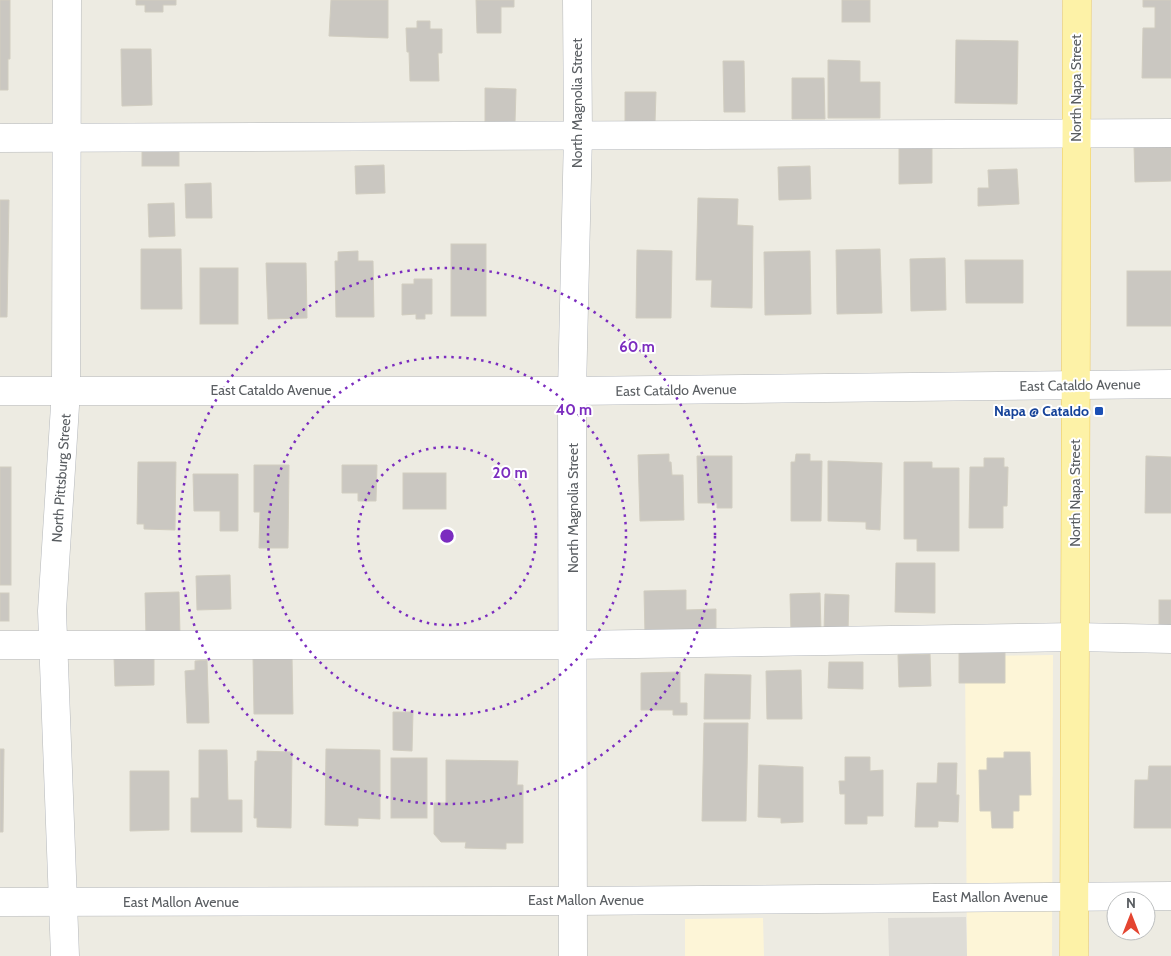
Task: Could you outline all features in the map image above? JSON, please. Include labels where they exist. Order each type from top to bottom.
[{"type":"main road","name":"North Napa Street","points":[[1074,956],[1077,0]]},
{"type":"street","name":"North Pittsburg Street","points":[[65,956],[53,602],[66,390],[67,0]]},
{"type":"street","name":"North Magnolia Street","points":[[572,956],[572,391],[578,135],[577,0]]},
{"type":"street","points":[[0,138],[1171,133]]},
{"type":"street","name":"East Cataldo Avenue","points":[[0,391],[572,391],[1171,384]]},
{"type":"street","points":[[0,645],[573,645],[1074,638],[1171,639]]},
{"type":"street","name":"East Mallon Avenue","points":[[0,902],[1171,896]]},
{"type":"shaded area","points":[[1053,655],[1052,956],[967,956],[965,656]]},
{"type":"shaded area","points":[[966,917],[967,956],[889,956],[888,918]]},
{"type":"shaded area","points":[[763,918],[764,956],[685,956],[685,919]]},
{"type":"building","points":[[0,0],[10,0],[8,90],[0,90]]},
{"type":"building","points":[[136,0],[176,0],[176,5],[163,5],[163,12],[145,12],[145,5],[136,5]]},
{"type":"building","points":[[331,0],[388,0],[388,38],[329,36]]},
{"type":"building","points":[[476,0],[514,0],[514,7],[501,7],[501,33],[477,33]]},
{"type":"building","points":[[842,0],[870,0],[870,22],[842,22]]},
{"type":"building","points":[[1143,0],[1171,0],[1171,78],[1142,78],[1143,28],[1155,28],[1155,7],[1143,7]]},
{"type":"building","points":[[417,21],[430,21],[430,29],[442,29],[442,53],[438,53],[439,81],[410,81],[406,28],[417,28]]},
{"type":"building","points":[[956,40],[1018,41],[1017,104],[955,103]]},
{"type":"building","points":[[121,49],[151,49],[152,105],[122,106]]},
{"type":"building","points":[[828,60],[860,61],[860,82],[880,82],[880,118],[828,118]]},
{"type":"building","points":[[723,61],[744,61],[745,112],[724,112]]},
{"type":"building","points":[[792,78],[824,78],[825,119],[792,119]]},
{"type":"building","points":[[485,88],[516,89],[515,123],[485,122]]},
{"type":"building","points":[[625,92],[656,92],[655,123],[625,123]]},
{"type":"building","points":[[932,142],[932,183],[899,184],[899,143]]},
{"type":"building","points":[[1171,145],[1171,181],[1135,182],[1134,146]]},
{"type":"building","points":[[142,147],[179,147],[179,166],[142,166]]},
{"type":"building","points":[[384,165],[385,193],[356,194],[355,166]]},
{"type":"building","points":[[810,166],[811,199],[779,200],[778,167]]},
{"type":"building","points":[[1017,169],[1019,204],[978,206],[978,188],[989,188],[988,170]]},
{"type":"building","points":[[211,183],[212,218],[186,218],[185,184]]},
{"type":"building","points":[[698,198],[738,199],[737,225],[753,226],[752,308],[711,307],[712,280],[696,280]]},
{"type":"building","points":[[0,200],[9,200],[7,317],[0,317]]},
{"type":"building","points":[[174,203],[175,236],[149,237],[148,204]]},
{"type":"building","points":[[451,244],[486,244],[486,316],[451,316]]},
{"type":"building","points":[[141,249],[181,249],[182,309],[141,309]]},
{"type":"building","points":[[880,249],[882,313],[837,314],[836,250]]},
{"type":"building","points":[[637,250],[672,251],[671,318],[636,318]]},
{"type":"building","points":[[358,251],[358,261],[373,261],[374,317],[336,317],[335,261],[338,261],[338,252]]},
{"type":"building","points":[[810,251],[811,314],[765,315],[764,252]]},
{"type":"building","points":[[945,258],[946,310],[911,311],[910,259]]},
{"type":"building","points":[[965,260],[1023,260],[1023,303],[966,303]]},
{"type":"building","points":[[266,263],[306,263],[307,318],[268,319]]},
{"type":"building","points":[[200,268],[238,268],[238,324],[200,324]]},
{"type":"building","points":[[1127,271],[1171,271],[1171,326],[1127,326]]},
{"type":"building","points":[[414,279],[432,279],[432,314],[425,314],[425,319],[416,319],[416,314],[402,315],[402,284],[414,284]]},
{"type":"building","points":[[669,454],[672,475],[683,475],[684,520],[640,521],[638,455]]},
{"type":"building","points":[[796,454],[810,454],[810,461],[822,461],[821,521],[791,521],[791,462],[795,462]]},
{"type":"building","points":[[697,456],[732,456],[732,508],[717,508],[717,503],[698,503]]},
{"type":"building","points":[[1146,456],[1171,457],[1171,513],[1145,513]]},
{"type":"building","points":[[984,458],[1004,458],[1004,467],[1008,467],[1007,506],[1003,506],[1003,528],[969,528],[970,467],[984,467]]},
{"type":"building","points":[[828,461],[882,463],[880,530],[866,529],[866,522],[828,521]]},
{"type":"building","points":[[138,462],[176,462],[175,530],[144,529],[144,524],[137,524]]},
{"type":"building","points":[[904,462],[932,462],[932,468],[959,468],[959,551],[917,551],[917,539],[904,539]]},
{"type":"building","points":[[254,465],[289,465],[288,548],[259,548],[260,512],[254,512]]},
{"type":"building","points":[[342,465],[377,465],[376,501],[358,501],[358,493],[342,493]]},
{"type":"building","points":[[0,467],[11,467],[11,585],[0,585]]},
{"type":"building","points":[[403,473],[446,473],[446,509],[403,509]]},
{"type":"building","points":[[193,474],[238,474],[238,531],[220,531],[220,511],[194,511]]},
{"type":"building","points":[[896,563],[935,563],[935,613],[895,612]]},
{"type":"building","points":[[230,575],[231,609],[197,610],[196,576]]},
{"type":"building","points":[[686,590],[686,610],[716,609],[716,633],[645,634],[644,591]]},
{"type":"building","points":[[179,592],[180,635],[146,636],[145,593]]},
{"type":"building","points":[[0,593],[9,593],[9,621],[0,621]]},
{"type":"building","points":[[820,593],[821,632],[791,633],[790,594]]},
{"type":"building","points":[[825,594],[849,595],[848,632],[824,631]]},
{"type":"building","points":[[1159,600],[1171,600],[1171,629],[1159,629]]},
{"type":"building","points":[[959,651],[1005,652],[1005,683],[959,683]]},
{"type":"building","points":[[930,654],[931,686],[899,687],[898,655]]},
{"type":"building","points":[[292,656],[293,714],[254,714],[253,657]]},
{"type":"building","points":[[154,657],[154,685],[115,686],[114,658]]},
{"type":"building","points":[[207,660],[209,723],[187,723],[185,671],[195,670],[195,661]]},
{"type":"building","points":[[829,662],[863,662],[863,689],[828,688]]},
{"type":"building","points":[[801,670],[802,719],[767,719],[766,671]]},
{"type":"building","points":[[680,672],[680,703],[687,703],[687,715],[673,715],[673,710],[641,710],[641,673]]},
{"type":"building","points":[[705,674],[751,675],[750,719],[704,719]]},
{"type":"building","points":[[393,712],[413,712],[412,751],[393,750]]},
{"type":"building","points":[[704,723],[748,723],[746,821],[702,821]]},
{"type":"building","points":[[0,749],[4,749],[3,832],[0,832]]},
{"type":"building","points":[[326,749],[380,750],[380,819],[358,818],[358,826],[325,825]]},
{"type":"building","points":[[199,750],[227,750],[228,800],[242,800],[242,832],[191,832],[191,798],[199,798]]},
{"type":"building","points":[[257,751],[292,752],[291,828],[257,827],[257,818],[254,818],[255,761],[257,761]]},
{"type":"building","points":[[1004,752],[1030,752],[1031,795],[1019,795],[1019,811],[1013,811],[1013,828],[992,828],[991,811],[980,811],[979,770],[987,770],[987,758],[1004,758]]},
{"type":"building","points":[[845,757],[870,757],[870,771],[883,770],[883,816],[867,816],[867,824],[845,824],[845,794],[840,794],[839,781],[845,781]]},
{"type":"building","points":[[391,758],[427,758],[427,818],[391,818]]},
{"type":"building","points":[[446,760],[518,761],[517,785],[523,785],[523,843],[506,843],[506,849],[465,848],[466,842],[441,842],[434,834],[434,803],[446,803]]},
{"type":"building","points":[[938,763],[957,763],[956,795],[959,795],[958,822],[938,821],[938,827],[915,827],[917,783],[937,783]]},
{"type":"building","points":[[759,765],[803,767],[803,822],[781,823],[781,818],[758,817]]},
{"type":"building","points":[[1149,766],[1171,766],[1171,828],[1134,828],[1135,780],[1148,780]]},
{"type":"building","points":[[130,771],[169,771],[169,830],[130,831]]},
{"type":"place","name":"Napa @ Cataldo","points":[[1099,411]]}]
